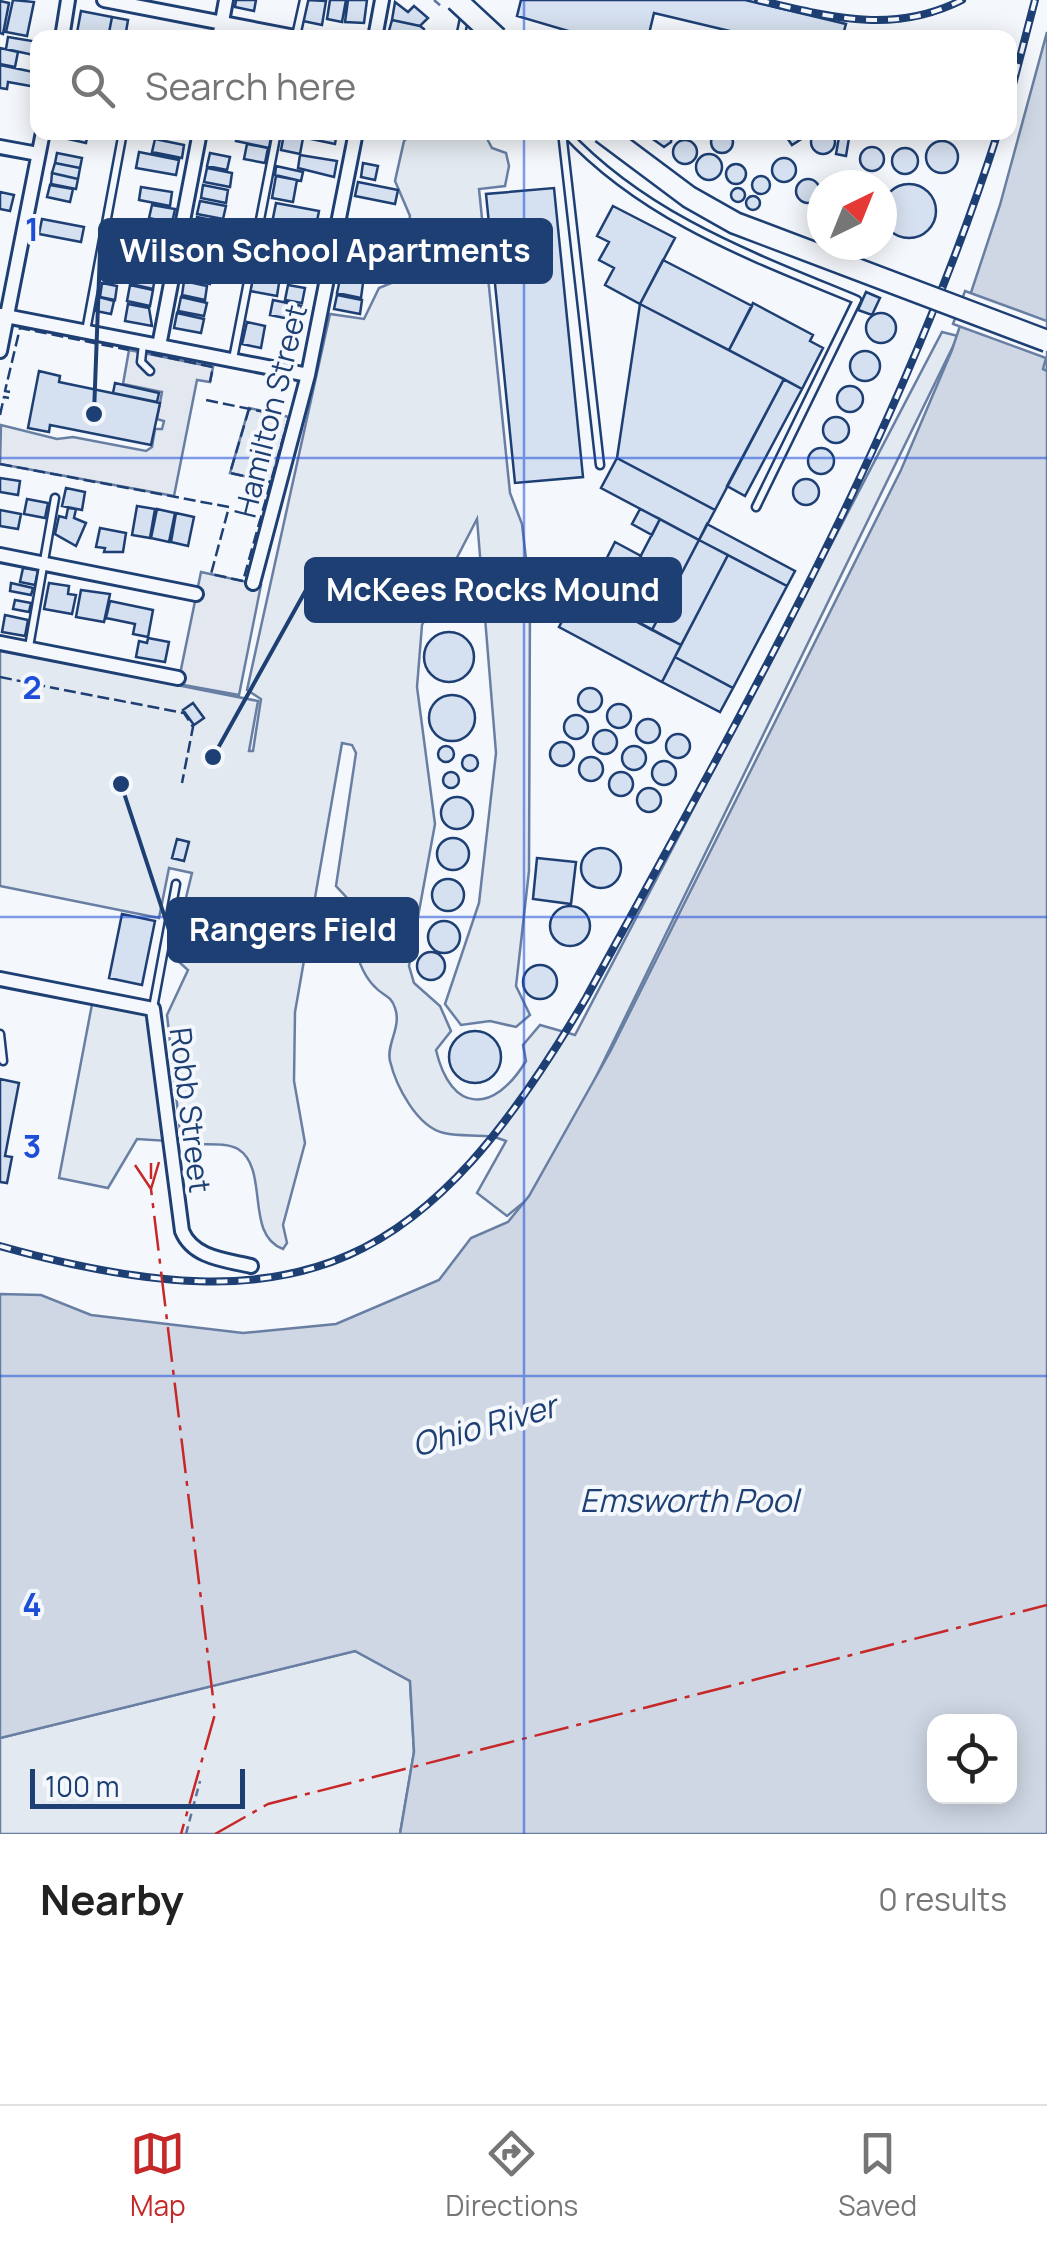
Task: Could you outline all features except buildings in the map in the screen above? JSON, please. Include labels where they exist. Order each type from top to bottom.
[{"type":"main road","points":[[463,1],[490,30]]},
{"type":"main road","points":[[613,140],[689,198],[735,222],[1047,341]]},
{"type":"street","points":[[63,30],[68,0]]},
{"type":"street","points":[[104,0],[220,30],[226,0]]},
{"type":"street","points":[[376,30],[382,0]]},
{"type":"street","points":[[463,1],[478,30]]},
{"type":"street","points":[[0,351],[3,315],[41,140]]},
{"type":"street","points":[[159,346],[198,140]]},
{"type":"street","name":"Hamilton Street","points":[[253,583],[308,375],[354,140]]},
{"type":"street","points":[[0,147],[38,154]]},
{"type":"street","points":[[3,315],[308,375]]},
{"type":"street","points":[[0,555],[196,594]]},
{"type":"street","points":[[0,643],[178,678]]},
{"type":"street","name":"Robb Street","points":[[0,979],[153,1009],[182,1231],[206,1255],[251,1266]]},
{"type":"lane","points":[[298,30],[304,0]]},
{"type":"lane","points":[[462,30],[463,1]]},
{"type":"lane","points":[[86,332],[122,140]]},
{"type":"lane","points":[[232,360],[275,140]]},
{"type":"lane","points":[[565,140],[600,465]]},
{"type":"lane","points":[[572,140],[650,205],[707,237],[856,300],[756,507]]},
{"type":"lane","points":[[144,343],[141,362],[150,371]]},
{"type":"lane","points":[[28,648],[55,498]]},
{"type":"lane","points":[[153,1009],[176,884]]},
{"type":"lane","points":[[0,1034],[4,1061]]},
{"type":"path","points":[[186,1834],[200,1781]]},
{"type":"shaded area","points":[[488,140],[492,148],[506,153],[509,166],[505,186],[479,189],[510,493],[522,524],[530,593],[529,871],[516,986],[530,1015],[516,1027],[490,1021],[461,1025],[445,1004],[479,903],[496,753],[477,519],[422,625],[417,687],[435,824],[409,966],[414,983],[440,1006],[451,1031],[436,1050],[443,1071],[463,1096],[487,1098],[501,1091],[526,1061],[523,1045],[540,1025],[575,1035],[942,332],[958,336],[554,1163],[534,1194],[507,1216],[477,1193],[506,1141],[434,1129],[409,1104],[393,1071],[389,1055],[397,1022],[395,1008],[362,969],[352,934],[349,900],[336,886],[356,753],[352,745],[342,743],[295,1012],[294,1081],[305,1143],[283,1225],[287,1243],[283,1249],[271,1242],[264,1230],[248,1158],[228,1145],[190,1144],[180,1130],[167,1015],[188,970],[179,962],[183,910],[192,873],[169,868],[159,918],[0,886],[0,650],[258,701],[249,751],[253,751],[261,699],[247,690],[330,314],[364,319],[379,288],[396,281],[410,216],[395,181],[404,141]]},
{"type":"shaded area","points":[[129,350],[213,367],[210,382],[197,380],[174,496],[0,464],[1,425],[57,439],[73,437],[146,451],[152,447],[155,429],[162,429],[164,421],[157,419],[162,392],[123,384]]},
{"type":"shaded area","points":[[249,408],[289,417],[271,482],[230,473]]},
{"type":"shaded area","points":[[201,572],[261,585],[239,695],[178,684]]},
{"type":"shaded area","points":[[93,999],[151,1011],[168,1141],[137,1139],[108,1188],[59,1178]]},
{"type":"shaded area","points":[[355,1651],[410,1681],[414,1752],[400,1834],[0,1834],[0,1738]]},
{"type":"water","name":"Emsworth Pool","points":[[1047,32],[1047,1834],[400,1834],[414,1752],[410,1681],[355,1651],[0,1738],[0,1294],[41,1295],[91,1315],[243,1333],[336,1324],[439,1280],[471,1238],[508,1222],[529,1196],[611,1050],[901,470],[952,350],[1000,205]]},
{"type":"pier","points":[[965,291],[1047,321],[1047,371],[1043,369],[1046,358],[953,324]]},
{"type":"railway","points":[[758,0],[861,20],[911,17],[962,0]]},
{"type":"railway","points":[[1017,69],[1035,0]]},
{"type":"railway","points":[[0,1246],[107,1271],[199,1281],[279,1276],[349,1255],[412,1217],[471,1162],[528,1089],[586,998],[813,574],[914,357],[995,140]]},
{"type":"fence","points":[[10,392],[5,391],[20,328],[129,350]]},
{"type":"fence","points":[[151,354],[213,367],[210,382]]},
{"type":"fence","points":[[0,415],[4,397],[9,398]]},
{"type":"fence","points":[[0,464],[229,507],[211,574],[243,581],[289,417],[206,400]]},
{"type":"fence","points":[[249,409],[230,473],[271,482]]},
{"type":"fence","points":[[0,677],[59,689]]},
{"type":"fence","points":[[64,690],[184,713],[193,727],[182,783]]},
{"type":"power","points":[[151,1189],[159,1162]]},
{"type":"power","points":[[151,1163],[151,1179]]},
{"type":"power","points":[[135,1165],[151,1189],[215,1714],[181,1834]]},
{"type":"power","points":[[215,1834],[268,1804],[1047,1605]]},
{"type":"place","name":"Wilson School Apartments","points":[[94,414]]},
{"type":"place","name":"McKees Rocks Mound","points":[[213,757]]},
{"type":"place","name":"Rangers Field","points":[[121,784]]},
{"type":"water label","name":"Ohio River","points":[[484,1425]]}]
